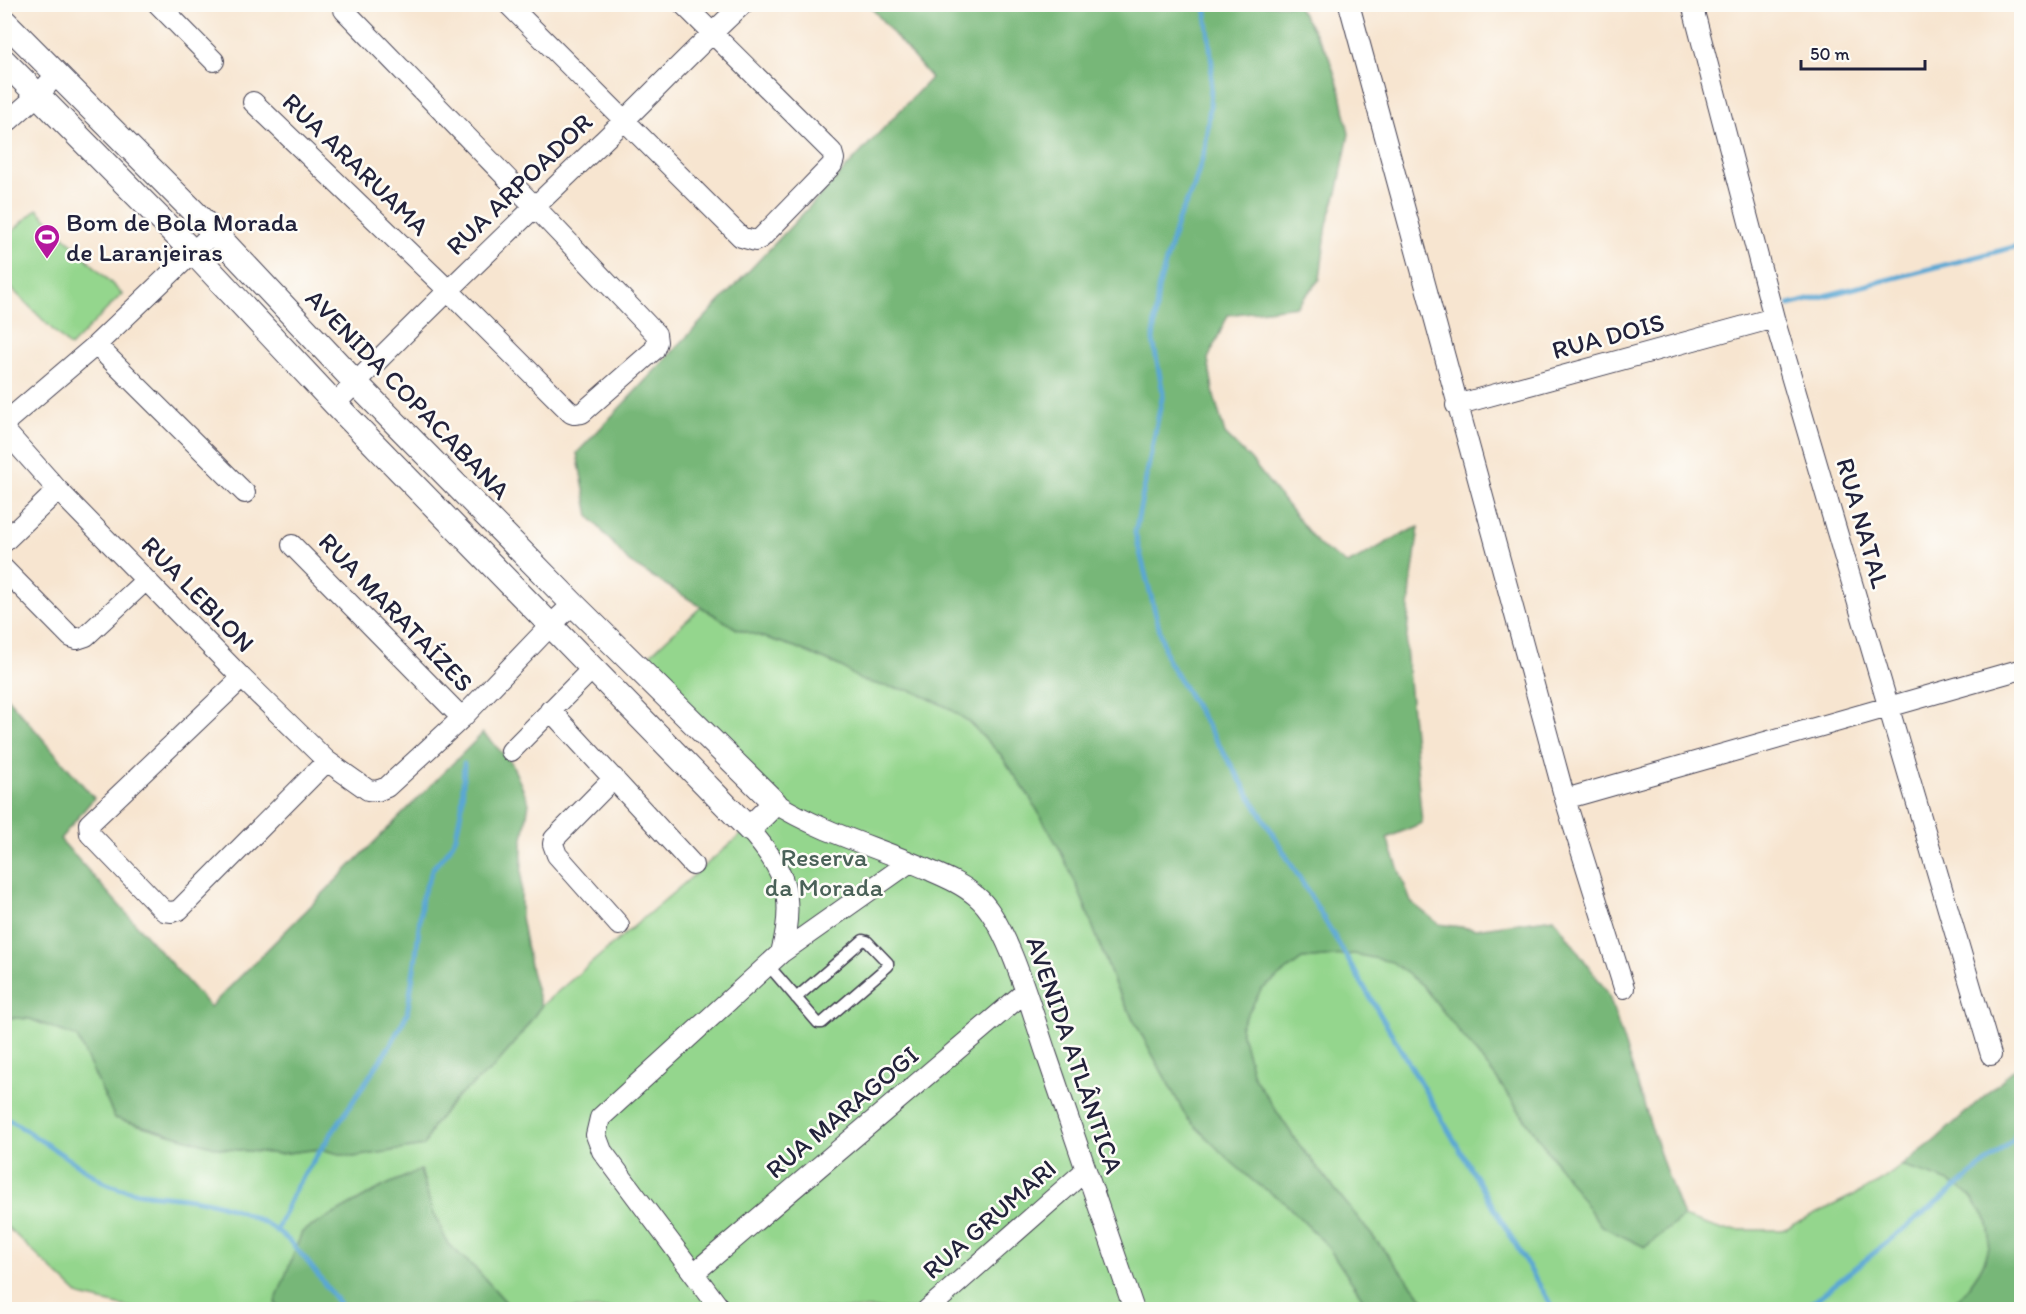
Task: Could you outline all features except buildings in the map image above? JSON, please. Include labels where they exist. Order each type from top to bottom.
[{"type":"street","points":[[158,4],[214,61]]},
{"type":"street","points":[[508,4],[741,237],[755,241],[761,238],[832,165],[834,159],[832,152],[683,4]]},
{"type":"street","name":"RUA ARPOADOR","points":[[335,404],[448,290],[743,4]]},
{"type":"street","points":[[1349,4],[1456,405],[1565,799],[1624,988]]},
{"type":"street","name":"RUA NATAL","points":[[1692,4],[1774,318],[1991,1055]]},
{"type":"street","points":[[344,10],[535,207]]},
{"type":"street","name":"AVENIDA COPACABANA","points":[[4,21],[214,232],[356,383],[573,604],[775,803]]},
{"type":"street","points":[[4,62],[193,252],[335,404],[771,855],[781,874],[788,901],[788,930],[775,959]]},
{"type":"street","points":[[4,125],[58,73]]},
{"type":"street","name":"RUA ARARUAMA","points":[[253,102],[574,414],[582,413],[654,350],[657,342],[656,334],[535,207]]},
{"type":"street","name":"RUA LEBLON","points":[[214,232],[96,345],[8,420],[5,426],[7,433],[58,490],[242,678],[327,761],[368,790],[377,791],[387,787],[462,718],[573,604]]},
{"type":"street","name":"RUA DOIS","points":[[1456,405],[1774,318]]},
{"type":"street","points":[[96,345],[245,493]]},
{"type":"street","points":[[4,542],[58,490]]},
{"type":"street","name":"RUA MARATAÍZES","points":[[292,545],[462,718]]},
{"type":"street","points":[[4,569],[71,638],[77,639],[86,636],[146,580]]},
{"type":"street","points":[[512,751],[592,668]]},
{"type":"street","points":[[1565,799],[1888,705],[2022,669]]},
{"type":"street","points":[[242,678],[89,824],[90,834],[164,911],[179,910],[327,761]]},
{"type":"street","points":[[550,710],[693,865]]},
{"type":"street","points":[[614,778],[553,844],[557,855],[619,925]]},
{"type":"street","points":[[748,829],[775,803]]},
{"type":"street","name":"AVENIDA ATLÂNTICA","points":[[775,803],[795,816],[958,883],[978,897],[994,915],[1005,937],[1134,1310]]},
{"type":"street","points":[[721,1310],[602,1151],[598,1143],[597,1126],[606,1111],[775,959],[910,862]]},
{"type":"street","name":"RUA MARAGOGI","points":[[694,1273],[1024,992]]},
{"type":"street","name":"RUA GRUMARI","points":[[927,1310],[1086,1170]]},
{"type":"lane","points":[[775,959],[796,998],[818,1023],[822,1023],[888,966],[888,963],[867,941],[863,940],[796,998]]},
{"type":"green space","points":[[869,5],[1297,5],[1328,54],[1341,93],[1349,134],[1338,189],[1327,224],[1320,279],[1297,306],[1228,315],[1208,359],[1214,395],[1225,434],[1251,460],[1319,545],[1347,564],[1419,527],[1406,647],[1422,823],[1387,838],[1411,902],[1439,924],[1475,929],[1554,918],[1608,993],[1662,1160],[1683,1217],[1645,1247],[1601,1226],[1494,1075],[1422,985],[1392,962],[1354,954],[1302,959],[1261,990],[1240,1027],[1253,1076],[1297,1142],[1431,1309],[1370,1309],[1326,1244],[1284,1202],[1252,1180],[1229,1160],[1187,1118],[1116,987],[1078,888],[1059,848],[1029,796],[1001,755],[969,722],[947,707],[913,691],[860,680],[842,667],[795,647],[737,629],[629,562],[589,516],[577,453],[931,78]]},
{"type":"green space","name":"Bom de Bola Morada de Laranjeiras","points":[[37,209],[122,294],[70,347],[5,282],[5,238]]},
{"type":"green space","name":"Reserva da Morada","points":[[701,607],[737,629],[795,647],[842,667],[861,680],[913,691],[947,707],[969,722],[1001,755],[1029,796],[1059,848],[1078,888],[1116,988],[1187,1118],[1252,1180],[1284,1202],[1326,1244],[1370,1309],[512,1309],[478,1271],[448,1244],[432,1209],[421,1170],[384,1186],[302,1232],[275,1303],[281,1309],[136,1309],[80,1296],[5,1225],[4,1017],[30,1019],[77,1037],[115,1118],[219,1148],[279,1154],[319,1149],[353,1157],[424,1146],[433,1126],[455,1099],[493,1068],[514,1044],[541,1006],[778,803],[643,661]]},
{"type":"green space","points":[[4,694],[94,798],[60,839],[210,1007],[483,733],[511,762],[529,803],[522,844],[521,917],[531,971],[541,1006],[514,1044],[493,1068],[455,1099],[433,1126],[424,1146],[353,1157],[319,1149],[279,1154],[219,1148],[115,1118],[77,1037],[30,1019],[5,1017]]},
{"type":"green space","points":[[1354,954],[1392,961],[1422,985],[1494,1075],[1555,1162],[1645,1247],[1683,1217],[1722,1230],[1783,1230],[1878,1183],[1901,1166],[1950,1183],[1971,1197],[1987,1223],[1990,1236],[1984,1263],[1949,1309],[1431,1309],[1297,1142],[1253,1076],[1240,1027],[1261,990],[1302,959]]},
{"type":"green space","points":[[2021,1063],[2021,1309],[1949,1309],[1984,1263],[1990,1236],[1987,1223],[1971,1197],[1958,1186],[1901,1166],[1934,1141]]},
{"type":"green space","points":[[420,1170],[432,1209],[448,1244],[478,1271],[512,1309],[281,1309],[275,1303],[302,1232],[384,1186]]},
{"type":"waterway","points":[[1205,4],[1212,64],[1205,149],[1194,186],[1178,220],[1158,289],[1153,340],[1163,393],[1135,533],[1167,659],[1317,907],[1554,1310]]},
{"type":"waterway","points":[[1789,305],[2022,245]]},
{"type":"waterway","points":[[276,1231],[296,1187],[391,1044],[407,1014],[422,897],[433,868],[449,850],[456,836],[462,806],[464,764]]},
{"type":"waterway","points":[[1803,1310],[2014,1139],[2020,1123],[2022,1087]]},
{"type":"waterway","points":[[4,1116],[105,1183],[117,1188],[210,1202],[246,1214],[268,1225],[286,1238],[301,1254],[344,1310]]},
{"type":"place","name":"Bom de Bola Morada de Laranjeiras","points":[[47,260]]}]
